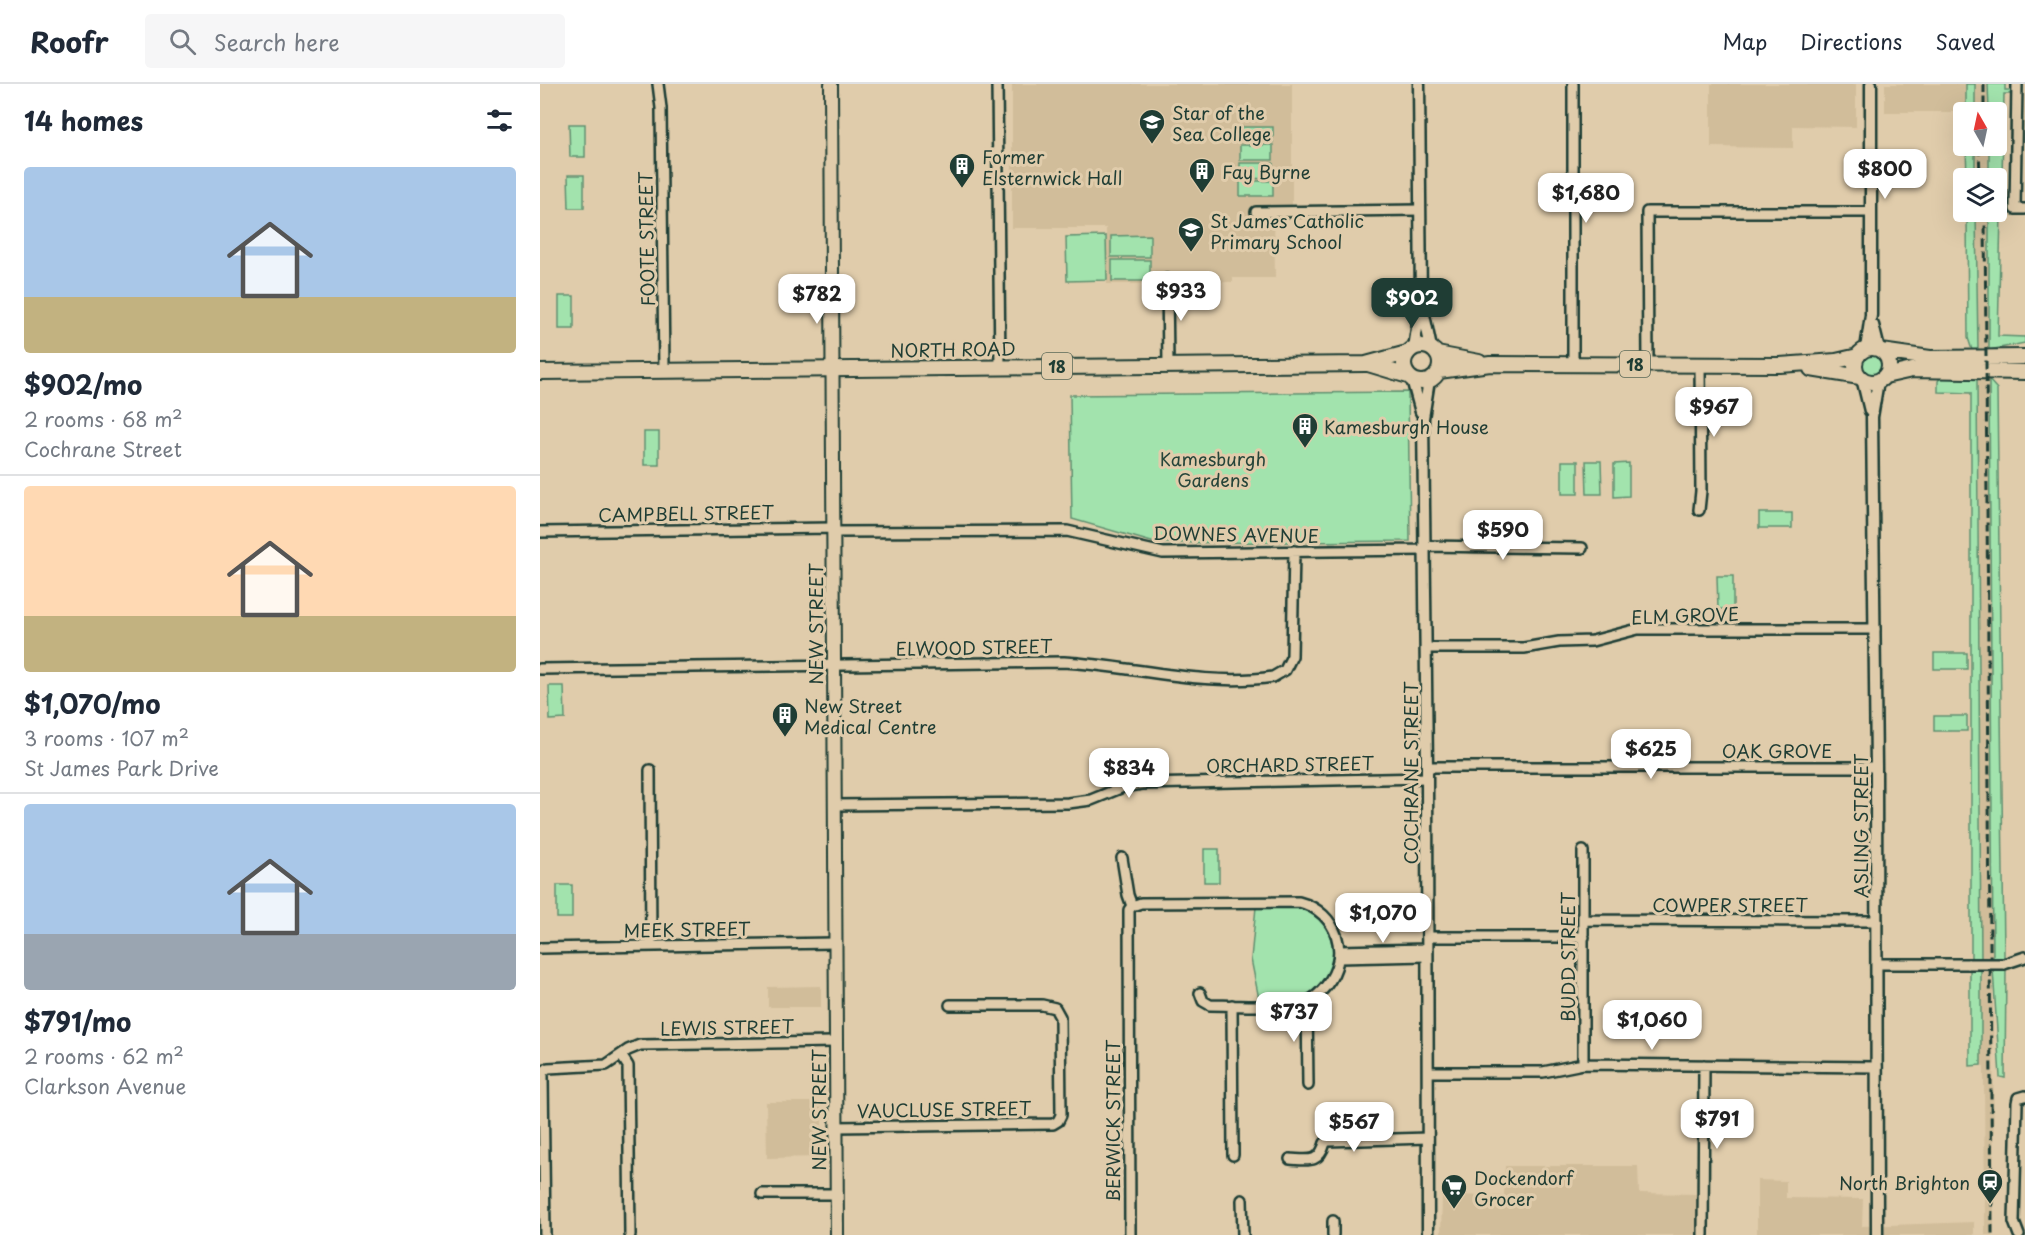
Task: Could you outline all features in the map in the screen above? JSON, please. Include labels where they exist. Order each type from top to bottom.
[{"type":"main road","name":"NEW STREET","points":[[831,84],[837,1235]]},
{"type":"main road","name":"18","points":[[1411,350],[1419,346],[1490,364]]},
{"type":"main road","name":"NORTH ROAD","points":[[540,372],[1366,364],[1411,350]]},
{"type":"main road","points":[[1410,377],[1404,364],[1411,350]]},
{"type":"main road","points":[[1434,351],[1440,366],[1434,376]]},
{"type":"main road","name":"18","points":[[1410,377],[1424,382],[1434,376],[1490,364],[1780,365],[1836,362],[1871,351],[1930,358],[2025,357]]},
{"type":"main road","points":[[1861,378],[1856,367],[1871,351],[1888,360],[1888,371],[1882,378]]},
{"type":"main road","name":"NORTH ROAD","points":[[1366,364],[1410,377]]},
{"type":"main road","name":"18","points":[[1780,365],[1873,382],[1912,370],[2025,372]]},
{"type":"street","name":"FOOTE STREET","points":[[658,84],[661,108],[664,370]]},
{"type":"street","name":"FOOTE STREET","points":[[661,108],[664,84]]},
{"type":"street","points":[[1411,350],[1421,303],[1419,84]]},
{"type":"street","points":[[1573,84],[1573,364]]},
{"type":"street","points":[[1871,84],[1871,351]]},
{"type":"street","points":[[2017,84],[2020,209]]},
{"type":"street","points":[[998,85],[1000,367]]},
{"type":"street","points":[[1256,212],[1420,210]]},
{"type":"street","points":[[1648,364],[1647,212],[1871,212]]},
{"type":"street","points":[[1167,279],[1168,366]]},
{"type":"street","points":[[1421,303],[1434,351]]},
{"type":"street","points":[[1699,510],[1701,491],[1700,364]]},
{"type":"street","name":"COCHRANE STREET","points":[[1428,1235],[1427,766],[1423,418],[1434,376]]},
{"type":"street","name":"COCHRANE STREET","points":[[1410,377],[1423,418]]},
{"type":"street","name":"ASLING STREET","points":[[1861,378],[1872,417],[1877,921],[1877,1235]]},
{"type":"street","name":"ASLING STREET","points":[[1872,417],[1882,378]]},
{"type":"street","name":"CAMPBELL STREET","points":[[540,532],[833,530]]},
{"type":"street","name":"DOWNES AVENUE","points":[[833,530],[1067,531],[1163,553],[1425,548],[1582,548]]},
{"type":"street","name":"ELWOOD STREET","points":[[540,669],[1064,662],[1117,666],[1186,678],[1273,677],[1285,670],[1292,656],[1294,552]]},
{"type":"street","name":"ELM GROVE","points":[[1426,648],[1524,648],[1559,642],[1592,642],[1644,629],[1875,629]]},
{"type":"street","name":"OAK GROVE","points":[[1427,766],[1876,767]]},
{"type":"street","points":[[650,770],[651,946]]},
{"type":"street","name":"ORCHARD STREET","points":[[834,805],[1068,803],[1091,800],[1122,787],[1142,784],[1426,778]]},
{"type":"street","name":"BUDD STREET","points":[[1583,851],[1584,1064]]},
{"type":"street","points":[[1122,858],[1128,896],[1132,906],[1142,903],[1299,902],[1308,904],[1323,915],[1336,933],[1339,954],[1337,968],[1329,982],[1315,998],[1289,1004],[1210,1005],[1203,1000],[1200,993]]},
{"type":"street","name":"BERWICK STREET","points":[[1130,1235],[1128,916],[1132,906]]},
{"type":"street","name":"COWPER STREET","points":[[1584,920],[1877,921]]},
{"type":"street","points":[[1427,937],[1584,937]]},
{"type":"street","name":"MEEK STREET","points":[[540,948],[835,943]]},
{"type":"street","points":[[1339,954],[1427,953]]},
{"type":"street","points":[[1877,964],[2004,964],[2025,957]]},
{"type":"street","points":[[1307,1001],[1308,1085]]},
{"type":"street","name":"VAUCLUSE STREET","points":[[836,1127],[1053,1124],[1058,1121],[1061,1115],[1060,1017],[1058,1011],[1042,1005],[950,1005]]},
{"type":"street","points":[[1232,1005],[1233,1155]]},
{"type":"street","name":"LEWIS STREET","points":[[542,1148],[543,1072],[553,1067],[600,1067],[612,1063],[621,1055],[640,1045],[835,1042]]},
{"type":"street","points":[[621,1055],[628,1066],[630,1235]]},
{"type":"street","points":[[1428,1072],[1543,1072],[1584,1064],[1877,1067]]},
{"type":"street","points":[[1703,1235],[1704,1065]]},
{"type":"street","points":[[2019,1235],[2014,1222],[2017,1103],[2018,1098],[2025,1096]]},
{"type":"street","points":[[1290,1159],[1312,1160],[1317,1158],[1322,1154],[1325,1143],[1328,1141],[1428,1138]]},
{"type":"street","points":[[542,1148],[545,1235]]},
{"type":"street","points":[[762,1194],[837,1194]]},
{"type":"street","points":[[1242,1200],[1243,1235]]},
{"type":"street","points":[[1333,1221],[1333,1235]]},
{"type":"shaded area","name":"Star of the Sea College","points":[[1012,84],[1292,84],[1292,206],[1274,206],[1275,278],[1233,278],[1233,282],[1182,283],[1182,279],[1149,279],[1149,284],[1107,284],[1106,228],[1012,228]]},
{"type":"shaded area","points":[[1711,84],[1856,84],[1856,127],[1793,126],[1793,148],[1711,147]]},
{"type":"shaded area","points":[[1885,84],[1966,84],[1966,102],[1953,102],[1953,112],[1885,112]]},
{"type":"shaded area","points":[[1975,84],[1988,84],[1989,102],[1975,102]]},
{"type":"shaded area","points":[[1975,156],[1989,156],[1989,168],[1975,168]]},
{"type":"shaded area","points":[[1976,222],[1989,222],[1989,350],[1978,350]]},
{"type":"shaded area","points":[[1978,380],[1989,380],[1990,408],[1993,959],[1981,959]]},
{"type":"shaded area","points":[[1981,969],[1993,969],[1994,1235],[1985,1235]]},
{"type":"shaded area","points":[[821,986],[821,1007],[768,1007],[768,987]]},
{"type":"shaded area","points":[[766,1102],[822,1102],[822,1157],[767,1158]]},
{"type":"shaded area","points":[[1505,1166],[1638,1166],[1639,1193],[1698,1194],[1697,1224],[1708,1225],[1708,1235],[1441,1235],[1442,1195],[1504,1196]]},
{"type":"shaded area","points":[[1757,1180],[1786,1181],[1786,1198],[1863,1199],[1862,1226],[1974,1222],[1974,1235],[1757,1235]]},
{"type":"green space","points":[[1966,84],[1975,84],[1975,102],[1966,102]]},
{"type":"green space","points":[[1988,84],[2005,84],[2005,90],[2012,90],[2012,94],[2004,94],[2004,102],[1989,102]]},
{"type":"green space","points":[[569,124],[585,124],[585,157],[570,157]]},
{"type":"green space","points":[[1240,127],[1273,127],[1273,142],[1240,142]]},
{"type":"green space","points":[[1240,145],[1273,145],[1273,160],[1240,160]]},
{"type":"green space","points":[[1966,156],[1975,156],[1975,168],[1967,168]]},
{"type":"green space","points":[[1989,156],[2002,156],[2002,168],[1989,168]]},
{"type":"green space","points":[[1240,163],[1273,163],[1273,179],[1240,178]]},
{"type":"green space","points":[[568,175],[584,175],[584,208],[569,208]]},
{"type":"green space","points":[[1240,181],[1273,181],[1273,196],[1240,196]]},
{"type":"green space","points":[[1967,222],[1976,222],[1978,350],[1972,350],[1968,338]]},
{"type":"green space","points":[[1989,222],[2001,222],[1998,336],[2025,337],[2025,343],[1989,350]]},
{"type":"green space","points":[[1150,235],[1150,257],[1111,257],[1111,236]]},
{"type":"green space","points":[[1106,236],[1107,280],[1067,281],[1066,237]]},
{"type":"green space","points":[[1112,260],[1150,260],[1150,281],[1112,281]]},
{"type":"green space","points":[[559,296],[574,296],[574,329],[559,329]]},
{"type":"green space","points":[[1872,355],[1879,358],[1882,365],[1879,372],[1872,375],[1865,372],[1862,365],[1865,358]]},
{"type":"green space","points":[[1942,376],[1977,376],[1981,959],[1971,959],[1971,393],[1938,392],[1938,381]]},
{"type":"green space","points":[[1989,380],[1997,389],[2004,954],[2004,958],[1993,959]]},
{"type":"green space","name":"Kamesburgh Gardens","points":[[1408,392],[1410,541],[1155,543],[1072,519],[1070,395]]},
{"type":"green space","points":[[644,432],[659,432],[659,465],[644,465]]},
{"type":"green space","points":[[1562,461],[1578,461],[1578,494],[1562,494]]},
{"type":"green space","points":[[1586,461],[1601,461],[1602,494],[1587,494]]},
{"type":"green space","points":[[1629,463],[1629,496],[1614,497],[1614,464]]},
{"type":"green space","points":[[1759,513],[1792,513],[1792,528],[1759,528]]},
{"type":"green space","points":[[1717,576],[1733,576],[1733,609],[1718,609]]},
{"type":"green space","points":[[1934,653],[1967,653],[1967,669],[1934,669]]},
{"type":"green space","points":[[549,686],[564,686],[565,719],[550,720]]},
{"type":"green space","points":[[1934,716],[1967,716],[1967,731],[1934,731]]},
{"type":"green space","points":[[1204,849],[1219,849],[1219,882],[1204,882]]},
{"type":"green space","points":[[557,885],[572,885],[572,918],[557,918]]},
{"type":"green space","points":[[1290,906],[1306,911],[1319,920],[1328,932],[1333,960],[1328,975],[1319,987],[1300,998],[1259,999],[1251,959],[1256,907]]},
{"type":"green space","points":[[1970,968],[1981,969],[1981,1065],[1970,1066]]},
{"type":"green space","points":[[1993,969],[2006,969],[2005,1078],[2000,1077]]},
{"type":"railway","points":[[1984,84],[1984,102]]},
{"type":"railway","points":[[1979,156],[1980,168]]},
{"type":"railway","points":[[1985,222],[1992,1235]]},
{"type":"place","name":"Star of the Sea College","points":[[1152,145]]},
{"type":"place","name":"Former Elsternwick Hall","points":[[962,189]]},
{"type":"place","name":"Fay Byrne","points":[[1202,194]]},
{"type":"place","name":"St James Catholic Primary School","points":[[1191,253]]},
{"type":"place","name":"Kamesburgh House","points":[[1305,449]]},
{"type":"place","name":"New Street Medical Centre","points":[[785,738]]},
{"type":"place","name":"North Brighton","points":[[1990,1205]]},
{"type":"place","name":"Dockendorf Grocer","points":[[1454,1210]]}]
